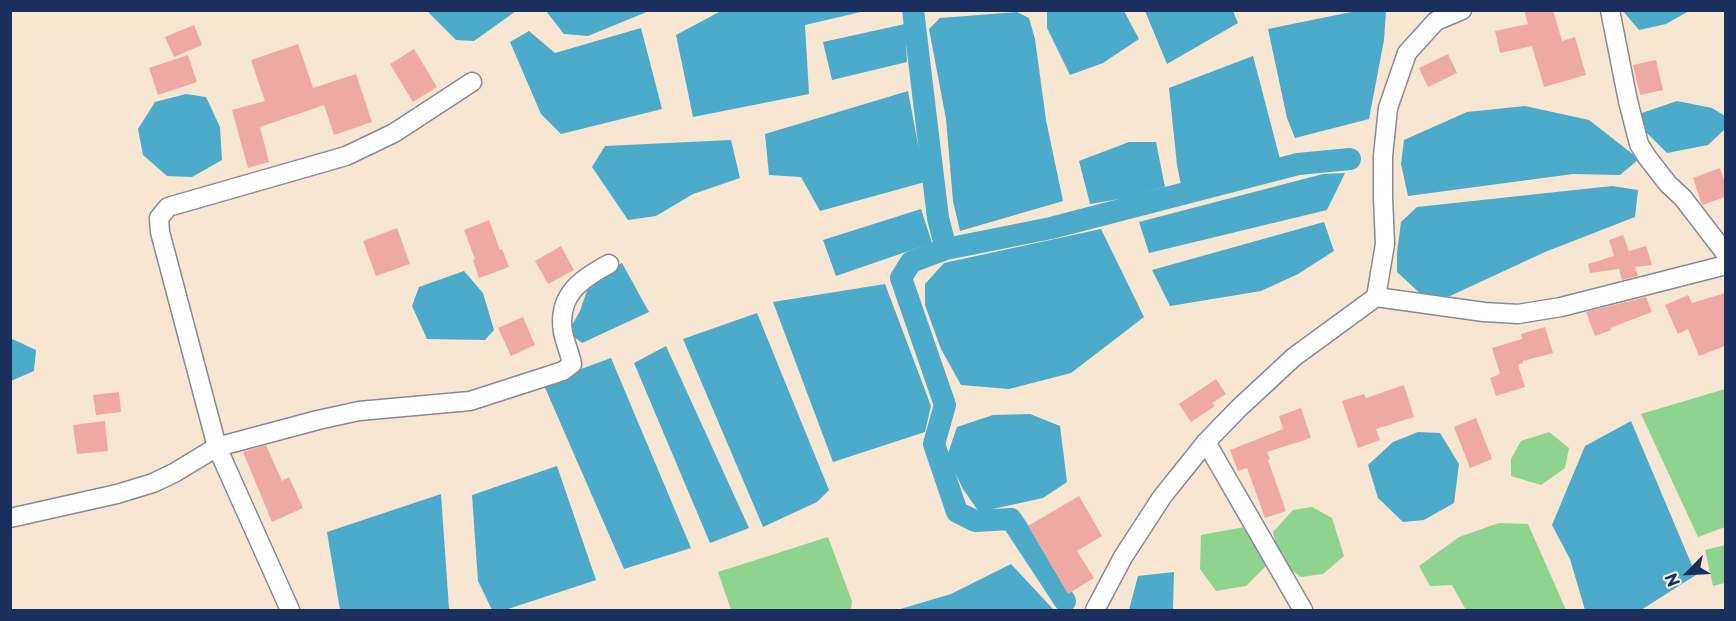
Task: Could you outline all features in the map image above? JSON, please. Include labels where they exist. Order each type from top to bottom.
[{"type":"street","points":[[1376,297],[1385,244],[1383,156],[1388,108],[1407,53],[1436,21],[1462,10]]},
{"type":"street","points":[[1610,10],[1639,144],[1725,254]]},
{"type":"street","points":[[290,610],[217,447],[163,243],[159,218],[168,207],[346,156],[394,133],[472,82]]},
{"type":"street","points":[[10,518],[117,494],[153,483],[217,447],[358,411],[470,401],[563,371],[572,364],[562,329],[565,301],[577,284],[609,264]]},
{"type":"street","points":[[1095,610],[1123,557],[1162,497],[1206,442],[1294,357],[1376,297],[1484,312],[1518,314],[1561,307],[1725,265]]},
{"type":"street","points":[[1206,442],[1303,610]]},
{"type":"green space","points":[[1725,389],[1725,527],[1698,537],[1641,414]]},
{"type":"green space","points":[[1549,432],[1569,448],[1565,468],[1541,485],[1511,476],[1511,459],[1521,441]]},
{"type":"green space","points":[[1312,507],[1332,518],[1344,556],[1323,574],[1301,577],[1279,561],[1273,532],[1293,510]]},
{"type":"green space","points":[[1499,523],[1528,524],[1566,610],[1466,610],[1452,585],[1430,586],[1419,566],[1459,537]]},
{"type":"green space","points":[[1245,527],[1267,565],[1246,586],[1216,591],[1200,569],[1201,535]]},
{"type":"green space","points":[[828,537],[852,601],[851,610],[731,610],[718,572]]},
{"type":"green space","points":[[1725,545],[1725,583],[1713,586],[1705,550]]},
{"type":"water","points":[[427,11],[516,11],[474,41],[456,40]]},
{"type":"water","points":[[546,11],[649,11],[588,36],[564,34]]},
{"type":"water","points":[[721,11],[865,11],[805,25],[809,94],[693,117],[676,35]]},
{"type":"water","points":[[1047,11],[1124,11],[1139,39],[1103,63],[1070,75],[1047,28]]},
{"type":"water","points":[[1145,11],[1233,11],[1238,23],[1167,64]]},
{"type":"water","points":[[1356,11],[1386,11],[1384,40],[1369,119],[1295,138],[1287,118],[1268,29]]},
{"type":"water","points":[[1623,11],[1689,11],[1666,24],[1639,30]]},
{"type":"water","points":[[1017,12],[1029,18],[1035,39],[1046,120],[1063,201],[960,231],[953,201],[946,119],[929,29],[940,18]]},
{"type":"water","points":[[905,24],[907,62],[832,80],[823,42]]},
{"type":"water","points":[[641,28],[662,109],[561,134],[541,114],[510,42],[529,31],[555,53]]},
{"type":"water","points":[[1253,56],[1280,159],[1181,185],[1169,88]]},
{"type":"water","points":[[908,91],[925,182],[820,211],[801,177],[769,175],[765,134]]},
{"type":"water","points":[[186,94],[206,97],[220,127],[222,160],[192,177],[167,176],[143,155],[138,129],[155,102]]},
{"type":"water","points":[[1677,101],[1712,108],[1725,116],[1725,129],[1708,145],[1667,153],[1646,132],[1639,114]]},
{"type":"water","points":[[1525,106],[1589,120],[1639,159],[1620,175],[1573,174],[1408,196],[1401,164],[1404,140],[1467,112]]},
{"type":"water","points":[[731,140],[740,178],[693,194],[656,216],[628,220],[592,167],[605,146]]},
{"type":"water","points":[[1129,142],[1156,142],[1165,187],[1125,198],[1090,204],[1079,161]]},
{"type":"water","points":[[1345,173],[1327,210],[1149,253],[1139,222],[1323,174]]},
{"type":"water","points":[[1612,186],[1638,190],[1635,217],[1545,252],[1450,296],[1424,297],[1397,272],[1401,222],[1417,207]]},
{"type":"water","points":[[921,209],[932,243],[836,276],[823,240]]},
{"type":"water","points":[[1324,222],[1334,251],[1298,274],[1261,291],[1170,306],[1152,270]]},
{"type":"water","points":[[1101,229],[1144,317],[1071,373],[1009,389],[961,385],[941,349],[925,305],[925,284],[944,263]]},
{"type":"water","points":[[622,263],[649,312],[582,343],[568,332],[580,311],[591,279]]},
{"type":"water","points":[[464,271],[483,293],[494,330],[485,340],[427,339],[412,306],[419,287]]},
{"type":"water","points":[[885,284],[931,406],[925,432],[833,462],[773,302]]},
{"type":"water","points":[[757,313],[829,490],[817,502],[763,527],[683,339]]},
{"type":"water","points":[[10,338],[36,350],[34,371],[11,381]]},
{"type":"water","points":[[666,346],[749,528],[710,543],[634,363]]},
{"type":"water","points":[[611,358],[691,548],[624,569],[543,383]]},
{"type":"water","points":[[1030,414],[1060,426],[1067,482],[1043,498],[979,512],[963,489],[947,456],[957,427],[993,415]]},
{"type":"water","points":[[1631,421],[1696,575],[1641,610],[1585,610],[1570,559],[1552,525],[1585,446]]},
{"type":"water","points":[[1418,432],[1440,433],[1459,464],[1454,503],[1424,520],[1403,522],[1378,498],[1368,465],[1393,442]]},
{"type":"water","points":[[557,466],[596,580],[505,610],[492,610],[478,581],[472,495]]},
{"type":"water","points":[[441,494],[449,609],[340,610],[327,532]]},
{"type":"water","points":[[1011,564],[1053,609],[897,610],[951,594]]},
{"type":"water","points":[[1174,572],[1173,610],[1129,610],[1138,576]]},
{"type":"building","points":[[1524,10],[1553,10],[1562,41],[1575,37],[1586,75],[1544,87],[1532,46],[1500,53],[1495,31],[1528,24]]},
{"type":"building","points":[[194,25],[202,45],[174,57],[165,37]]},
{"type":"building","points":[[298,44],[313,88],[356,74],[372,122],[334,135],[324,105],[260,127],[269,162],[248,168],[232,110],[265,101],[251,60]]},
{"type":"building","points":[[414,49],[437,87],[413,102],[390,64]]},
{"type":"building","points":[[1448,54],[1457,73],[1428,87],[1419,68]]},
{"type":"building","points":[[188,55],[197,82],[158,95],[149,68]]},
{"type":"building","points":[[1656,60],[1663,90],[1640,95],[1633,65]]},
{"type":"building","points":[[1720,168],[1725,183],[1725,197],[1702,205],[1693,178]]},
{"type":"building","points":[[489,220],[509,267],[479,278],[473,260],[475,259],[464,230]]},
{"type":"building","points":[[397,228],[410,264],[376,276],[363,241]]},
{"type":"building","points":[[1623,235],[1629,251],[1646,246],[1652,265],[1635,267],[1638,276],[1622,280],[1619,269],[1590,273],[1588,264],[1614,256],[1609,240]]},
{"type":"building","points":[[561,246],[574,270],[548,284],[535,261]]},
{"type":"building","points":[[1725,293],[1725,346],[1699,356],[1688,329],[1678,334],[1665,305],[1688,295],[1692,303]]},
{"type":"building","points":[[1646,297],[1652,312],[1595,336],[1586,312]]},
{"type":"building","points":[[523,317],[535,345],[511,356],[498,328]]},
{"type":"building","points":[[1545,327],[1553,353],[1523,361],[1518,365],[1525,387],[1496,396],[1490,378],[1500,374],[1492,348],[1522,339],[1521,334]]},
{"type":"building","points":[[1216,379],[1226,394],[1212,403],[1215,406],[1191,422],[1179,404]]},
{"type":"building","points":[[1404,385],[1414,417],[1376,429],[1380,440],[1358,448],[1342,401],[1364,394],[1366,398]]},
{"type":"building","points":[[119,392],[121,412],[96,415],[93,395]]},
{"type":"building","points":[[1301,408],[1311,438],[1267,452],[1286,511],[1265,518],[1247,468],[1238,471],[1230,450],[1283,429],[1279,416]]},
{"type":"building","points":[[1476,418],[1492,459],[1470,468],[1454,427]]},
{"type":"building","points":[[105,421],[108,451],[77,454],[73,425]]},
{"type":"building","points":[[266,445],[282,481],[289,477],[303,508],[272,522],[243,452]]},
{"type":"building","points":[[1079,496],[1102,536],[1077,551],[1094,578],[1068,594],[1028,526]]},
{"type":"waterway","points":[[913,10],[938,218],[946,249]]},
{"type":"waterway","points":[[1065,601],[1011,519],[975,521],[957,512],[934,444],[945,405],[901,278],[911,262],[946,249],[1051,228],[1298,164],[1350,159]]}]
